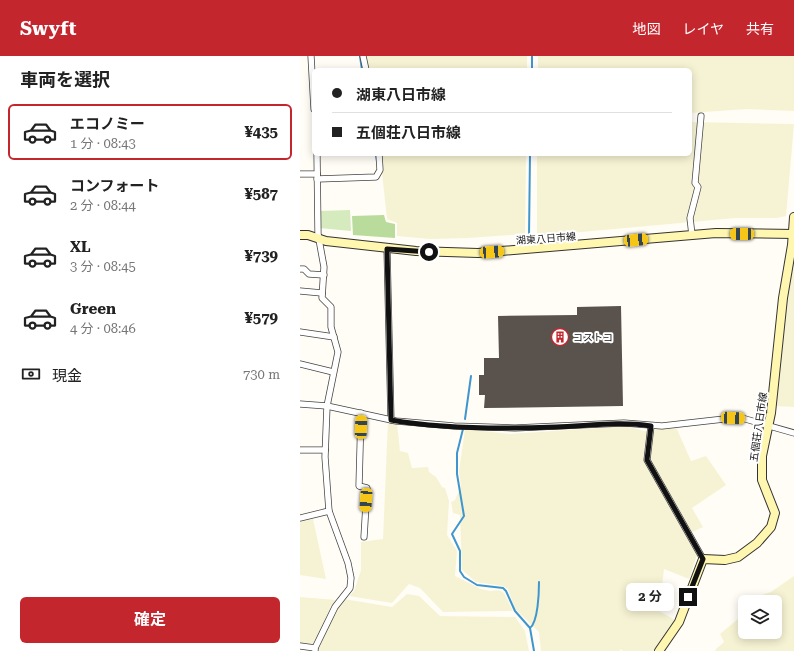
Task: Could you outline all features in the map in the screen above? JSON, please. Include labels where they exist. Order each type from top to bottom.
[{"type":"main road","name":"五個荘八日市線","points":[[703,559],[725,560],[738,557],[757,543],[771,527],[775,513],[762,480],[762,456],[774,393],[783,298],[793,234],[794,217]]},
{"type":"main road","name":"湖東八日市線","points":[[300,235],[319,240],[387,249],[441,253],[478,253],[692,235],[793,234]]},
{"type":"main road","points":[[659,651],[679,622],[703,559]]},
{"type":"street","points":[[312,56],[312,68]]},
{"type":"street","points":[[363,56],[366,68]]},
{"type":"street","points":[[692,235],[690,218],[698,187],[695,183],[701,116]]},
{"type":"street","points":[[300,646],[315,649],[335,607],[350,588],[351,578],[348,562],[329,511],[326,450],[327,406],[338,352],[331,327],[331,307],[322,298],[324,267],[319,240],[317,156]]},
{"type":"street","points":[[300,174],[317,177],[376,177],[380,170],[379,156]]},
{"type":"street","points":[[387,249],[391,420]]},
{"type":"street","points":[[300,269],[304,269],[309,274],[324,275]]},
{"type":"street","points":[[300,291],[322,293]]},
{"type":"street","points":[[300,332],[334,337]]},
{"type":"street","points":[[300,364],[333,372]]},
{"type":"street","points":[[300,404],[327,406],[391,420],[454,426],[515,428],[624,423],[651,426],[673,426],[742,418],[768,427],[794,433]]},
{"type":"street","points":[[361,413],[359,486],[367,488],[364,537]]},
{"type":"street","points":[[651,426],[647,460],[703,559]]},
{"type":"street","points":[[300,450],[326,450]]},
{"type":"street","points":[[300,518],[329,511]]},
{"type":"shaded area","points":[[366,56],[527,56],[527,68],[369,68]]},
{"type":"shaded area","points":[[538,56],[794,56],[794,111],[747,109],[692,113],[692,68],[538,68]]},
{"type":"shaded area","points":[[692,122],[794,124],[786,216],[777,218],[736,218],[537,236],[537,156],[692,156]]},
{"type":"shaded area","points":[[380,156],[526,156],[525,234],[430,239],[397,236],[397,223],[387,219]]},
{"type":"shaded area","points":[[794,259],[794,407],[775,406],[782,332]]},
{"type":"shaded area","points":[[388,421],[397,423],[400,451],[408,453],[412,468],[428,467],[429,472],[436,477],[442,487],[445,488],[449,501],[447,535],[457,551],[455,576],[481,589],[490,591],[499,590],[504,593],[513,611],[443,612],[420,588],[409,584],[392,603],[349,596],[354,591],[361,570],[361,542],[383,539]]},
{"type":"shaded area","points":[[626,426],[644,431],[676,427],[691,461],[706,456],[726,485],[692,508],[703,527],[686,535],[697,555],[689,579],[664,569],[659,611],[675,620],[655,651],[623,651],[620,649],[620,651],[541,651],[539,632],[515,609],[508,589],[503,586],[476,582],[462,570],[460,515],[453,513],[451,502],[455,500],[461,486],[459,472],[465,429],[510,434]]},
{"type":"shaded area","points":[[313,519],[326,579],[300,575],[300,522]]},
{"type":"shaded area","points":[[794,576],[794,651],[716,651],[715,650],[724,642],[720,634],[738,619],[738,639],[782,639],[782,595],[762,595],[771,592]]},
{"type":"shaded area","points":[[407,594],[419,596],[440,616],[515,617],[525,631],[529,651],[317,651],[320,641],[335,610],[344,599],[392,607]]},
{"type":"shaded area","points":[[300,597],[336,600],[331,606],[314,644],[300,643]]},
{"type":"green space","points":[[350,210],[351,231],[319,228],[319,211]]},
{"type":"green space","points":[[384,215],[386,222],[395,224],[395,238],[353,235],[352,216]]},
{"type":"building","name":"コストコ","points":[[621,306],[623,406],[484,408],[485,395],[479,395],[479,375],[484,375],[484,358],[499,358],[498,316],[577,315],[577,307]]},
{"type":"waterway","points":[[360,56],[362,68]]},
{"type":"waterway","points":[[532,56],[532,68]]},
{"type":"waterway","points":[[376,156],[377,161]]},
{"type":"waterway","points":[[529,236],[530,156]]},
{"type":"waterway","points":[[465,419],[471,376]]},
{"type":"waterway","points":[[463,429],[457,453],[457,474],[464,516],[452,534],[460,551],[460,571],[464,577],[477,585],[503,588],[506,591],[515,611],[530,628],[534,651]]},
{"type":"waterway","points":[[530,628],[535,620],[539,582]]},
{"type":"place","name":"コストコ","points":[[560,337]]},
{"type":"route","points":[[429,252],[387,249],[391,420],[454,426],[515,428],[624,423],[651,426],[647,460],[703,559],[688,597]]}]
